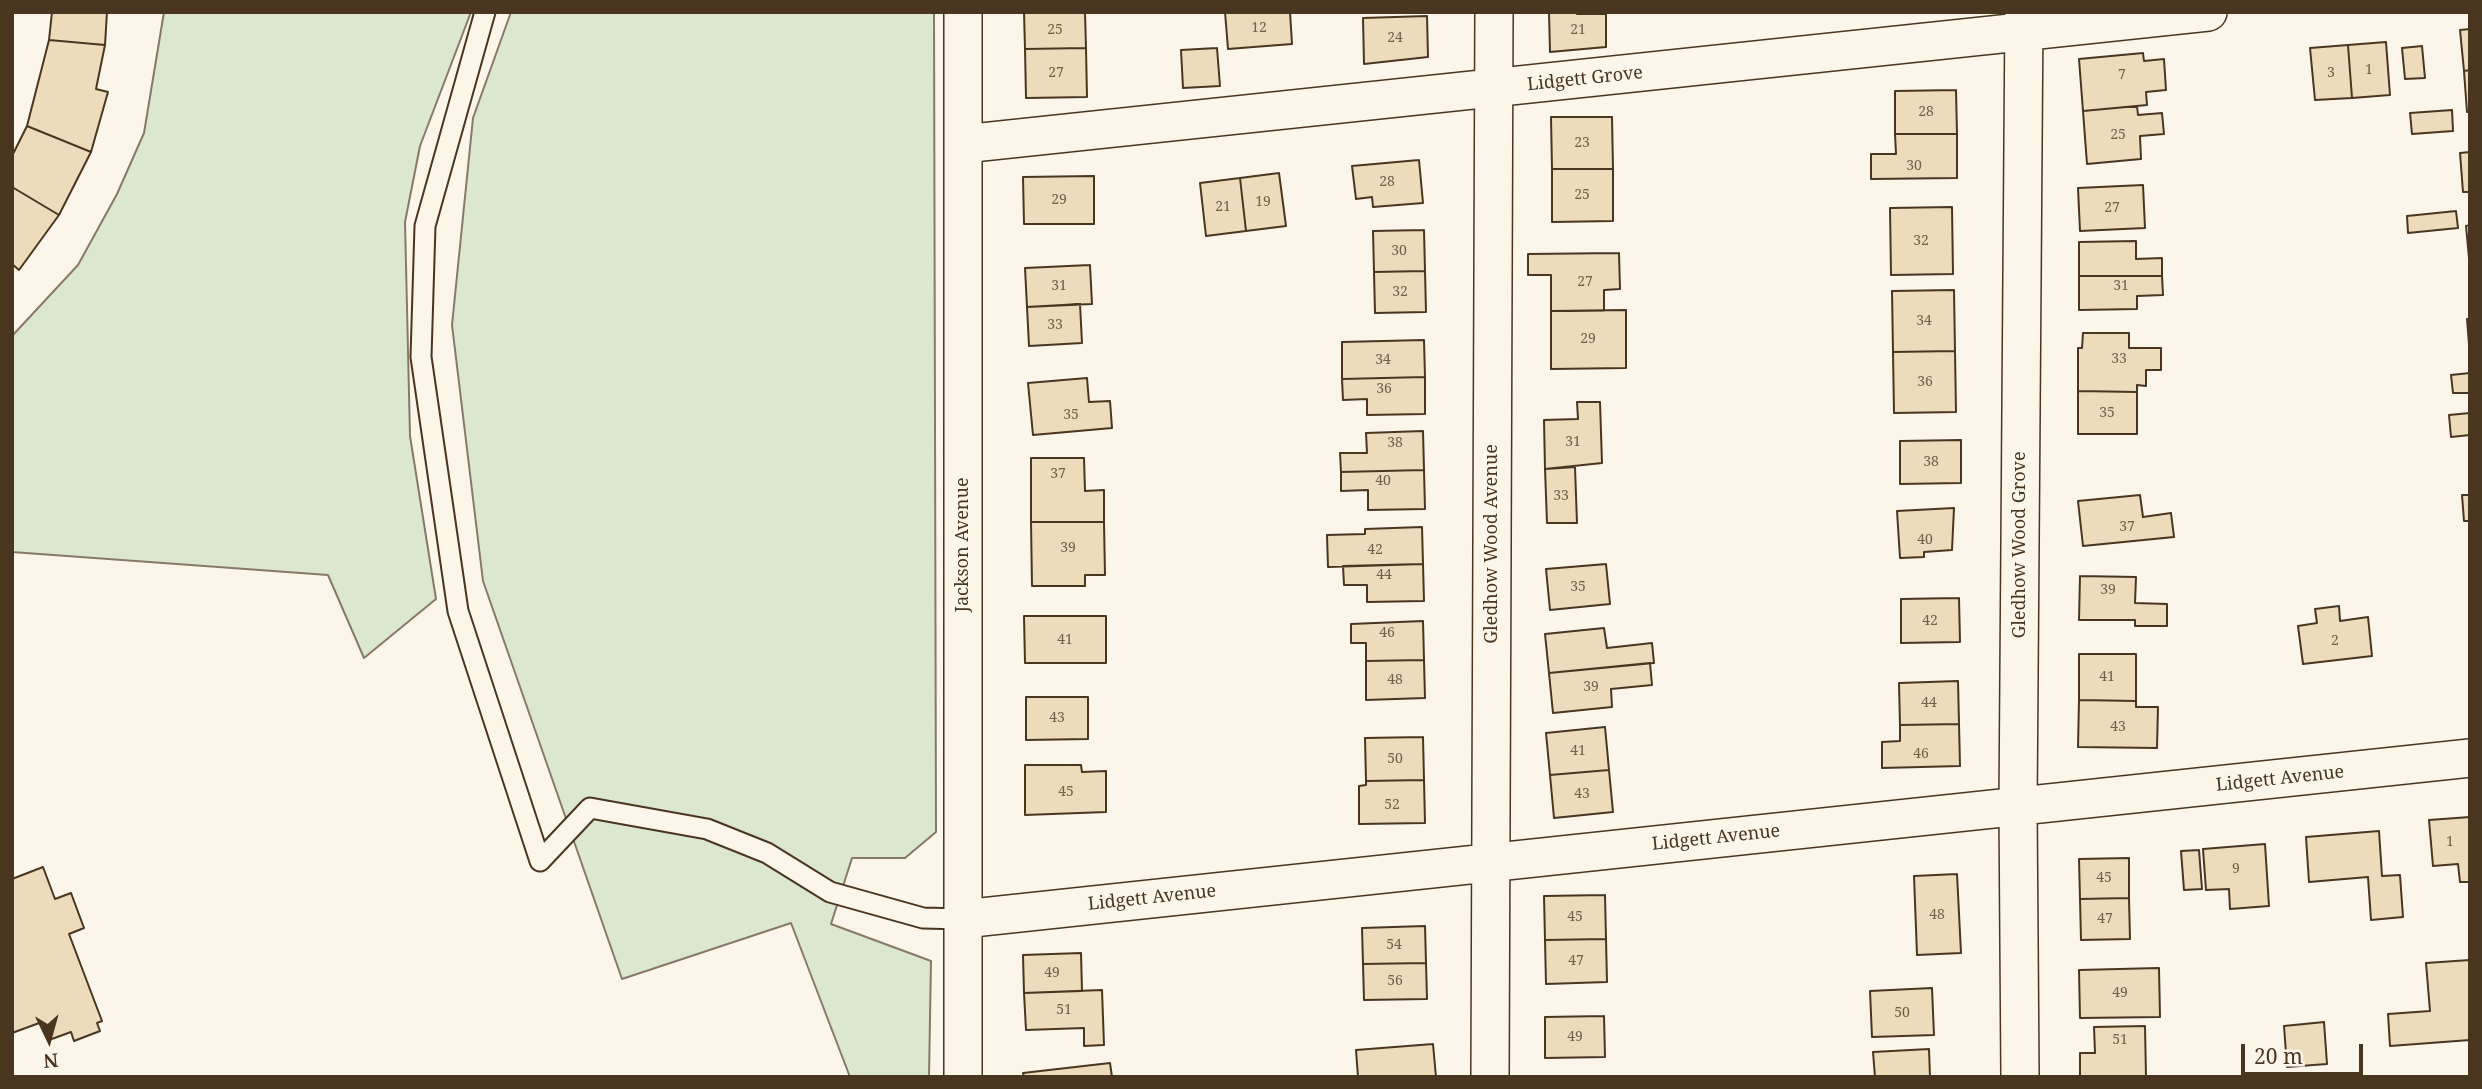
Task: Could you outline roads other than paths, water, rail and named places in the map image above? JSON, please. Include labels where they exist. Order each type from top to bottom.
[{"type":"street","name":"Jackson Avenue","points":[[962,12],[963,1077]]},
{"type":"street","name":"Gledhow Wood Avenue","points":[[1490,1077],[1494,12]]},
{"type":"street","name":"Lidgett Grove","points":[[963,144],[1495,89],[2024,23],[2208,12]]},
{"type":"street","name":"Gledhow Wood Grove","points":[[2021,1077],[2018,806],[2024,23]]},
{"type":"street","name":"Lidgett Avenue","points":[[963,919],[2470,758]]},
{"type":"lane","points":[[485,12],[425,226],[421,357],[458,611],[540,861],[590,808],[708,829],[767,853],[830,892],[923,918],[963,919]]}]
